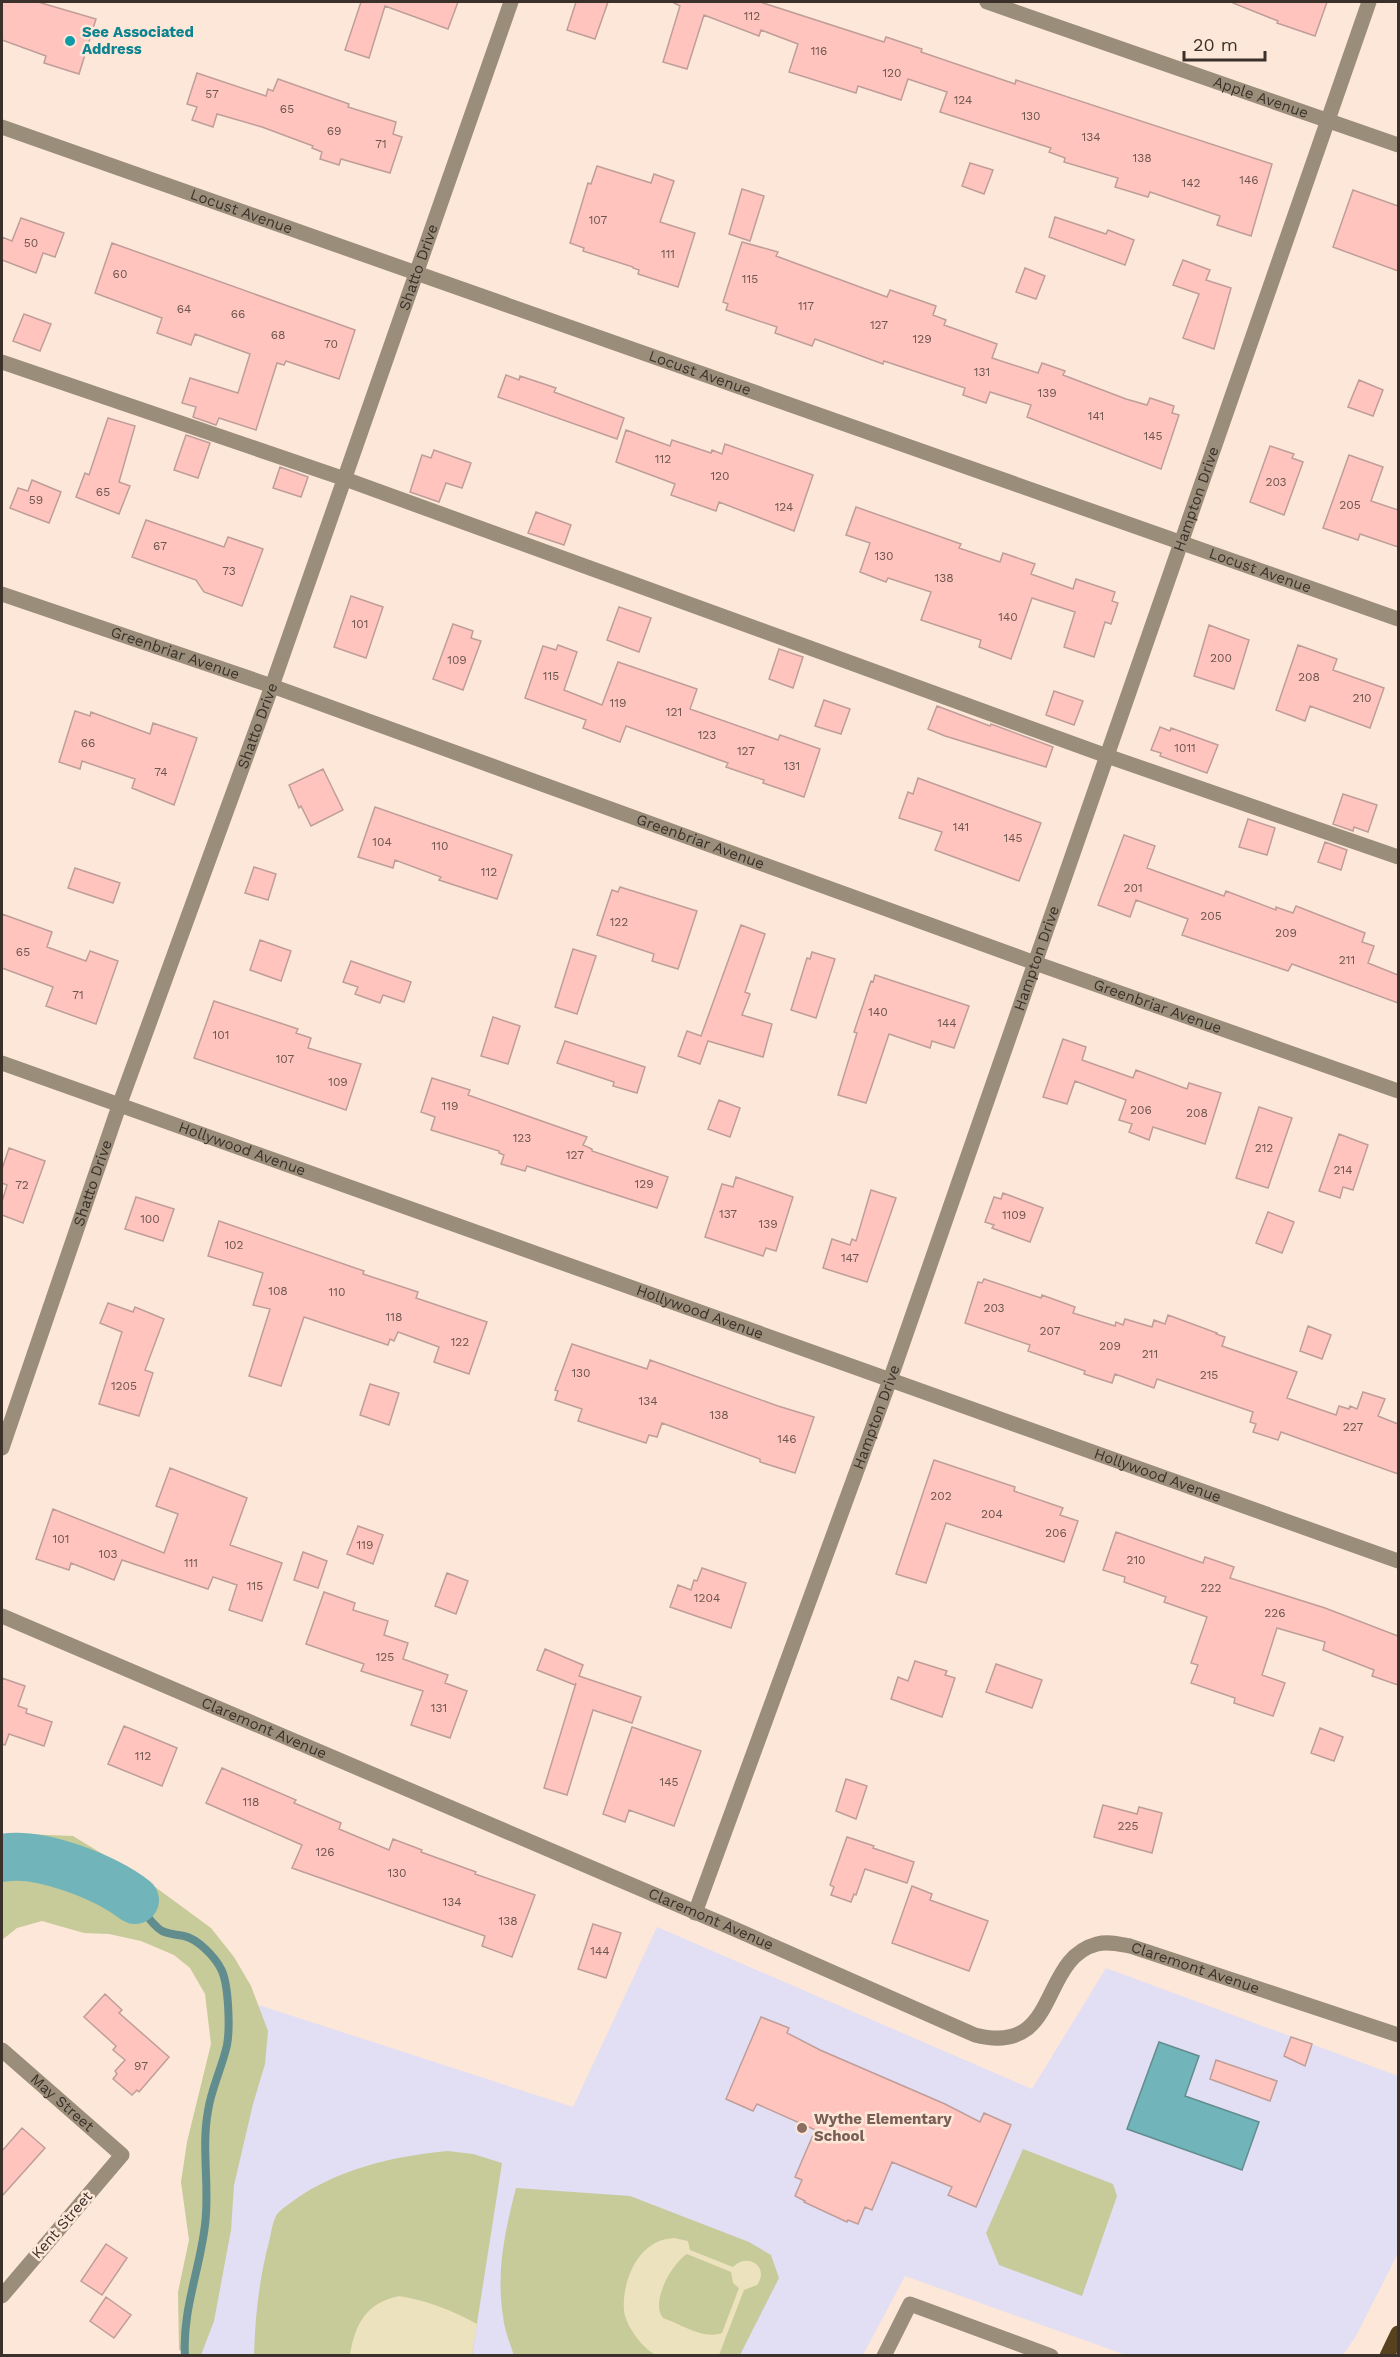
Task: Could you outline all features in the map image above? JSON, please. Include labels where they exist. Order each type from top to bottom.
[{"type":"main road","points":[[1387,2355],[1398,2333]]},
{"type":"street","name":"Shatto Drive","points":[[2,1448],[119,1106],[272,686],[511,2]]},
{"type":"street","name":"Apple Avenue","points":[[987,2],[1398,145]]},
{"type":"street","name":"Hampton Drive","points":[[695,1913],[890,1380],[1369,2]]},
{"type":"street","name":"Locust Avenue","points":[[2,127],[1398,619]]},
{"type":"street","points":[[2,362],[345,479],[1107,756],[1398,857]]},
{"type":"street","name":"Greenbriar Avenue","points":[[2,594],[272,686],[1035,963],[1398,1091]]},
{"type":"street","name":"Hollywood Avenue","points":[[2,1063],[1398,1561]]},
{"type":"street","name":"Claremont Avenue","points":[[2,1616],[975,2035],[1004,2038],[1016,2035],[1031,2026],[1041,2015],[1073,1957],[1099,1944],[1113,1943],[1130,1946],[1398,2035]]},
{"type":"street","name":"May Street","points":[[2,2050],[122,2155]]},
{"type":"street","name":"Kent Street","points":[[2,2296],[122,2155]]},
{"type":"street","points":[[884,2355],[910,2304],[1051,2355]]},
{"type":"shaded area","name":"Wythe Elementary School","points":[[657,1927],[1032,2089],[1106,1968],[1398,2076],[1398,2253],[1356,2336],[1343,2355],[1126,2355],[905,2276],[863,2355],[185,2356],[184,2340],[228,1995],[573,2107]]},
{"type":"green space","points":[[2,1835],[73,1836],[147,1881],[211,1928],[234,1957],[251,1986],[268,2031],[265,2064],[234,2185],[231,2230],[214,2321],[201,2355],[191,2355],[179,2350],[178,2292],[189,2240],[181,2182],[187,2142],[211,2044],[205,1994],[190,1968],[174,1955],[141,1941],[109,1934],[84,1933],[42,1921],[17,1928],[2,1940]]},
{"type":"green space","points":[[1023,2149],[1113,2184],[1117,2196],[1082,2296],[999,2265],[986,2233]]},
{"type":"green space","points":[[448,2151],[473,2154],[502,2163],[472,2355],[254,2356],[263,2270],[273,2226],[279,2212],[310,2190],[347,2172],[407,2156]]},
{"type":"green space","points":[[516,2188],[630,2196],[749,2242],[771,2255],[779,2278],[740,2355],[514,2356],[504,2321],[501,2300],[501,2267],[505,2235]]},
{"type":"sand","points":[[674,2238],[688,2241],[690,2250],[733,2267],[745,2261],[751,2261],[759,2267],[761,2272],[757,2285],[744,2290],[719,2355],[656,2355],[640,2342],[625,2317],[625,2293],[634,2265],[645,2250],[652,2245]],"holes":[[[687,2254],[731,2272],[733,2283],[739,2288],[722,2333],[715,2335],[700,2333],[663,2318],[659,2303],[664,2283],[675,2266]]]},
{"type":"sand","points":[[399,2296],[440,2307],[477,2324],[472,2355],[350,2355],[355,2334],[364,2316],[378,2304]]},
{"type":"water","points":[[1159,2042],[1199,2056],[1185,2096],[1259,2122],[1242,2170],[1127,2129]]},
{"type":"building","points":[[2,2],[38,2],[96,19],[79,74],[44,63],[46,56],[2,40]]},
{"type":"building","points":[[361,2],[458,2],[448,29],[385,6],[369,58],[345,50]]},
{"type":"building","points":[[576,2],[608,2],[595,39],[567,30]]},
{"type":"building","points":[[675,2],[760,2],[884,42],[886,37],[922,49],[921,52],[1015,84],[1016,80],[1272,164],[1251,236],[1217,225],[1220,216],[1150,192],[1148,197],[1115,187],[1118,178],[1064,162],[1065,158],[1049,152],[1051,148],[940,112],[947,92],[908,79],[901,100],[858,86],[856,93],[789,72],[798,44],[761,30],[759,36],[704,15],[687,69],[663,62],[680,6]]},
{"type":"building","points":[[1233,2],[1327,2],[1315,36],[1277,23],[1278,21]]},
{"type":"building","points":[[197,73],[266,96],[268,89],[273,91],[278,79],[349,104],[348,107],[396,122],[393,134],[402,137],[390,173],[341,159],[339,165],[320,159],[322,152],[312,148],[313,146],[262,127],[217,114],[213,127],[192,120],[197,107],[187,104]]},
{"type":"building","points":[[970,163],[993,170],[984,194],[962,186]]},
{"type":"building","points":[[597,166],[651,183],[654,174],[674,181],[660,222],[695,233],[678,287],[638,274],[639,270],[633,267],[583,251],[584,248],[570,243],[588,183],[591,184]]},
{"type":"building","points":[[742,189],[764,196],[750,241],[729,234]]},
{"type":"building","points":[[1353,190],[1398,206],[1398,271],[1333,247]]},
{"type":"building","points":[[1055,217],[1106,234],[1108,230],[1134,240],[1125,265],[1049,237]]},
{"type":"building","points":[[21,218],[64,233],[55,257],[43,253],[36,273],[2,260],[2,237],[12,241]]},
{"type":"building","points":[[742,242],[778,252],[776,256],[887,297],[890,290],[936,306],[933,315],[946,320],[944,325],[997,344],[992,358],[1038,373],[1042,363],[1065,371],[1063,375],[1126,399],[1147,405],[1150,398],[1174,406],[1172,413],[1179,415],[1161,469],[1027,417],[1031,405],[990,392],[986,403],[963,395],[965,388],[884,361],[883,364],[815,339],[812,346],[775,333],[777,327],[726,310],[728,304],[723,302]]},
{"type":"building","points":[[112,243],[355,330],[339,379],[286,361],[284,365],[277,363],[256,430],[219,418],[216,425],[193,417],[196,407],[182,403],[190,378],[238,393],[250,354],[195,334],[191,345],[157,333],[162,318],[95,293]]},
{"type":"building","points":[[1183,260],[1210,270],[1206,280],[1231,288],[1214,349],[1183,338],[1199,294],[1173,285]]},
{"type":"building","points":[[1025,268],[1045,276],[1036,299],[1016,292]]},
{"type":"building","points":[[24,314],[51,324],[40,351],[13,341]]},
{"type":"building","points":[[506,375],[519,380],[520,376],[556,388],[554,392],[624,418],[617,439],[498,397]]},
{"type":"building","points":[[1359,380],[1383,390],[1373,416],[1348,407]]},
{"type":"building","points":[[108,418],[135,426],[119,482],[130,486],[119,514],[76,497],[85,473],[89,475]]},
{"type":"building","points":[[626,430],[670,446],[672,440],[711,453],[712,450],[722,454],[725,444],[813,475],[794,531],[719,502],[716,511],[671,495],[675,484],[616,462]]},
{"type":"building","points":[[186,435],[210,443],[198,478],[174,470]]},
{"type":"building","points":[[1270,446],[1294,454],[1292,458],[1303,462],[1284,515],[1250,502]]},
{"type":"building","points":[[434,450],[471,463],[462,488],[446,483],[439,502],[410,492],[422,455],[431,458]]},
{"type":"building","points":[[1349,455],[1383,467],[1371,501],[1398,510],[1398,547],[1360,534],[1358,540],[1323,528]]},
{"type":"building","points":[[280,467],[308,477],[301,497],[273,488]]},
{"type":"building","points":[[32,480],[61,492],[49,523],[10,508],[18,488],[28,491]]},
{"type":"building","points":[[856,507],[961,544],[959,548],[1000,562],[1003,553],[1035,564],[1031,574],[1073,589],[1076,579],[1115,592],[1112,601],[1118,603],[1111,624],[1105,622],[1094,657],[1064,647],[1075,612],[1032,598],[1011,659],[979,647],[981,640],[921,620],[931,592],[888,578],[886,582],[860,572],[870,543],[846,535]]},
{"type":"building","points":[[536,512],[571,525],[564,545],[528,533]]},
{"type":"building","points":[[146,520],[224,547],[228,537],[263,549],[242,606],[204,592],[196,580],[132,557]]},
{"type":"building","points":[[351,596],[383,607],[366,658],[334,647]]},
{"type":"building","points":[[619,607],[651,618],[639,652],[607,640]]},
{"type":"building","points":[[453,624],[473,631],[471,638],[481,641],[463,690],[433,679]]},
{"type":"building","points":[[1209,625],[1249,640],[1234,689],[1194,676]]},
{"type":"building","points":[[558,645],[577,652],[564,690],[602,705],[618,662],[697,689],[690,709],[778,740],[780,735],[820,749],[804,797],[726,767],[728,763],[626,726],[620,742],[583,728],[586,720],[525,698],[543,646],[556,650]]},
{"type":"building","points":[[1298,645],[1337,659],[1333,670],[1384,688],[1370,728],[1310,706],[1305,721],[1276,710]]},
{"type":"building","points":[[779,649],[803,657],[793,688],[769,679]]},
{"type":"building","points":[[1054,691],[1083,701],[1074,725],[1046,715]]},
{"type":"building","points":[[824,700],[850,709],[841,734],[815,726]]},
{"type":"building","points":[[937,706],[1053,747],[1046,767],[928,729]]},
{"type":"building","points":[[75,711],[90,716],[91,712],[150,734],[153,723],[197,738],[174,805],[132,788],[135,779],[82,761],[80,769],[59,762]]},
{"type":"building","points":[[1160,727],[1170,731],[1171,728],[1218,745],[1207,773],[1160,756],[1161,753],[1151,750]]},
{"type":"building","points":[[323,769],[343,810],[311,826],[301,806],[299,808],[289,785]]},
{"type":"building","points":[[918,778],[1041,823],[1019,881],[935,850],[942,832],[899,818],[908,792],[913,794]]},
{"type":"building","points":[[1343,794],[1377,805],[1368,832],[1354,827],[1353,831],[1333,824]]},
{"type":"building","points":[[375,807],[512,855],[497,899],[439,880],[441,877],[395,860],[393,868],[358,857]]},
{"type":"building","points":[[1248,819],[1275,828],[1267,855],[1239,847]]},
{"type":"building","points":[[1124,835],[1155,846],[1147,868],[1224,896],[1226,891],[1276,910],[1276,907],[1293,913],[1296,906],[1365,933],[1362,942],[1374,946],[1368,963],[1398,975],[1398,1003],[1292,964],[1288,971],[1182,935],[1188,919],[1136,900],[1130,917],[1098,905]]},
{"type":"building","points":[[1325,842],[1347,850],[1341,870],[1318,862]]},
{"type":"building","points":[[254,867],[276,874],[268,900],[245,893]]},
{"type":"building","points":[[75,868],[120,883],[113,903],[68,888]]},
{"type":"building","points":[[620,887],[697,911],[678,969],[652,961],[654,954],[597,935],[612,890],[618,892]]},
{"type":"building","points":[[2,914],[52,932],[47,947],[86,961],[90,951],[118,961],[96,1024],[46,1006],[53,987],[2,968]]},
{"type":"building","points":[[741,925],[765,934],[745,992],[750,994],[742,1015],[772,1024],[763,1057],[708,1041],[700,1064],[678,1056],[687,1031],[701,1036]]},
{"type":"building","points":[[260,940],[291,951],[281,981],[250,970]]},
{"type":"building","points":[[573,949],[596,956],[577,1014],[555,1007]]},
{"type":"building","points":[[812,952],[835,959],[816,1018],[791,1010],[807,958],[810,959]]},
{"type":"building","points":[[351,961],[411,982],[404,1002],[383,995],[380,1003],[355,994],[358,987],[343,982]]},
{"type":"building","points":[[875,975],[969,1006],[954,1048],[932,1041],[930,1048],[889,1034],[866,1103],[838,1095],[857,1033],[854,1032]]},
{"type":"building","points":[[214,1001],[298,1029],[296,1033],[311,1038],[308,1048],[361,1064],[346,1110],[194,1058]]},
{"type":"building","points":[[493,1017],[520,1026],[508,1064],[481,1056]]},
{"type":"building","points":[[1063,1039],[1086,1047],[1082,1060],[1133,1078],[1136,1070],[1187,1089],[1189,1083],[1221,1093],[1205,1144],[1153,1127],[1149,1140],[1129,1132],[1132,1124],[1119,1120],[1126,1100],[1075,1081],[1067,1104],[1043,1097]]},
{"type":"building","points":[[565,1041],[645,1067],[637,1093],[613,1086],[614,1082],[557,1063]]},
{"type":"building","points":[[432,1078],[470,1090],[468,1095],[587,1137],[583,1145],[592,1151],[668,1177],[657,1208],[527,1166],[525,1171],[501,1164],[504,1155],[499,1151],[431,1130],[435,1117],[421,1112]]},
{"type":"building","points":[[719,1100],[740,1108],[730,1137],[708,1129]]},
{"type":"building","points":[[1259,1107],[1292,1118],[1268,1188],[1236,1178]]},
{"type":"building","points":[[1339,1134],[1368,1145],[1353,1190],[1343,1187],[1340,1198],[1319,1191]]},
{"type":"building","points":[[9,1148],[45,1161],[23,1223],[2,1215],[2,1202],[7,1185],[2,1183],[2,1169]]},
{"type":"building","points":[[736,1177],[793,1197],[776,1251],[766,1248],[763,1256],[705,1237],[722,1184],[733,1187]]},
{"type":"building","points":[[871,1190],[896,1198],[867,1282],[823,1268],[832,1239],[850,1245],[852,1239],[856,1241]]},
{"type":"building","points":[[1003,1193],[1043,1208],[1030,1242],[992,1228],[994,1225],[985,1222],[994,1197],[1001,1199]]},
{"type":"building","points":[[136,1197],[174,1209],[163,1241],[125,1229]]},
{"type":"building","points":[[1268,1212],[1294,1222],[1282,1253],[1256,1243]]},
{"type":"building","points":[[219,1221],[364,1271],[363,1274],[418,1292],[416,1298],[487,1322],[469,1374],[434,1362],[439,1347],[398,1332],[394,1341],[390,1339],[388,1345],[304,1317],[281,1386],[249,1376],[270,1309],[253,1305],[263,1273],[208,1256]]},
{"type":"building","points":[[984,1279],[1041,1298],[1042,1295],[1075,1307],[1073,1313],[1115,1326],[1116,1322],[1123,1325],[1125,1319],[1152,1327],[1154,1320],[1165,1324],[1168,1315],[1217,1333],[1225,1337],[1222,1346],[1297,1372],[1287,1398],[1336,1415],[1339,1406],[1349,1409],[1350,1406],[1357,1409],[1363,1392],[1385,1399],[1378,1416],[1398,1424],[1398,1474],[1281,1432],[1278,1440],[1253,1432],[1256,1424],[1250,1422],[1253,1412],[1157,1379],[1154,1388],[1115,1374],[1112,1383],[1028,1351],[1030,1345],[965,1323],[978,1282],[982,1283]]},
{"type":"building","points":[[108,1303],[133,1312],[135,1307],[164,1319],[145,1370],[153,1373],[139,1416],[99,1404],[122,1332],[100,1323]]},
{"type":"building","points":[[1308,1326],[1331,1335],[1322,1359],[1300,1351]]},
{"type":"building","points":[[572,1344],[647,1369],[650,1360],[814,1417],[795,1473],[760,1462],[760,1459],[662,1423],[657,1437],[649,1435],[646,1443],[578,1421],[582,1409],[555,1400],[558,1391],[555,1390]]},
{"type":"building","points":[[370,1384],[399,1393],[389,1425],[360,1415]]},
{"type":"building","points":[[934,1460],[1015,1487],[1014,1491],[1063,1508],[1060,1515],[1078,1521],[1064,1562],[946,1523],[926,1583],[896,1574]]},
{"type":"building","points":[[170,1468],[247,1498],[230,1545],[282,1563],[262,1621],[229,1610],[237,1585],[213,1577],[208,1589],[122,1560],[114,1580],[71,1563],[69,1570],[36,1559],[53,1509],[164,1553],[178,1514],[156,1506]]},
{"type":"building","points":[[358,1526],[383,1535],[373,1564],[347,1554]]},
{"type":"building","points":[[1116,1532],[1203,1563],[1205,1557],[1234,1567],[1230,1578],[1325,1608],[1398,1636],[1398,1685],[1372,1676],[1374,1670],[1323,1650],[1325,1642],[1277,1628],[1262,1675],[1285,1683],[1273,1716],[1234,1703],[1235,1698],[1191,1683],[1198,1665],[1191,1663],[1207,1617],[1164,1602],[1166,1597],[1124,1582],[1125,1577],[1103,1570]]},
{"type":"building","points":[[303,1552],[327,1561],[318,1588],[294,1580]]},
{"type":"building","points":[[702,1568],[746,1583],[731,1628],[670,1607],[678,1585],[691,1590]]},
{"type":"building","points":[[447,1573],[468,1581],[456,1614],[435,1606]]},
{"type":"building","points":[[324,1592],[355,1603],[353,1610],[388,1621],[384,1635],[408,1643],[403,1659],[448,1675],[445,1683],[467,1691],[450,1738],[411,1725],[423,1691],[361,1671],[364,1664],[306,1644]]},
{"type":"building","points":[[545,1649],[583,1665],[579,1676],[641,1697],[632,1723],[593,1710],[567,1795],[544,1788],[576,1683],[575,1685],[537,1670]]},
{"type":"building","points":[[915,1661],[947,1671],[945,1675],[955,1678],[942,1717],[891,1699],[898,1677],[908,1681]]},
{"type":"building","points":[[996,1664],[1042,1680],[1032,1708],[986,1692]]},
{"type":"building","points":[[2,1678],[25,1686],[18,1706],[27,1709],[26,1713],[52,1722],[44,1746],[9,1734],[5,1745],[2,1744]]},
{"type":"building","points":[[124,1726],[177,1748],[162,1786],[108,1764]]},
{"type":"building","points":[[632,1727],[701,1751],[674,1826],[629,1810],[625,1822],[603,1814]]},
{"type":"building","points":[[1320,1728],[1343,1737],[1334,1761],[1311,1753]]},
{"type":"building","points":[[222,1768],[296,1800],[294,1803],[341,1823],[339,1829],[389,1850],[393,1839],[476,1872],[475,1874],[535,1895],[512,1957],[482,1946],[485,1936],[292,1868],[302,1845],[206,1803]]},
{"type":"building","points":[[846,1779],[867,1786],[856,1819],[836,1811]]},
{"type":"building","points":[[1103,1805],[1137,1814],[1139,1807],[1162,1813],[1152,1853],[1094,1837]]},
{"type":"building","points":[[847,1837],[914,1862],[907,1883],[865,1869],[856,1895],[854,1894],[851,1902],[831,1895],[834,1887],[830,1885]]},
{"type":"building","points":[[912,1886],[932,1894],[930,1900],[988,1921],[969,1971],[892,1943]]},
{"type":"building","points":[[593,1924],[621,1933],[606,1978],[578,1969]]},
{"type":"building","points":[[105,1994],[122,2010],[119,2013],[169,2057],[139,2092],[137,2090],[132,2095],[113,2079],[117,2074],[115,2071],[125,2060],[113,2050],[116,2046],[84,2017]]},
{"type":"building","name":"Wythe Elementary School","points":[[761,2017],[789,2028],[787,2033],[820,2050],[945,2104],[980,2122],[984,2113],[1011,2125],[976,2207],[948,2195],[952,2187],[892,2162],[872,2210],[865,2207],[858,2224],[848,2220],[847,2222],[795,2196],[802,2180],[795,2177],[813,2135],[820,2132],[757,2104],[753,2111],[726,2099]]},
{"type":"building","points":[[1291,2037],[1312,2044],[1305,2066],[1284,2056]]},
{"type":"building","points":[[1216,2060],[1277,2081],[1270,2101],[1210,2079]]},
{"type":"building","points":[[22,2128],[45,2148],[2,2196],[2,2151]]},
{"type":"building","points":[[106,2244],[127,2258],[102,2295],[81,2281]]},
{"type":"building","points":[[106,2297],[131,2315],[114,2338],[90,2321]]},
{"type":"waterway","points":[[2,1858],[35,1858],[53,1862],[90,1875],[135,1900]]},
{"type":"waterway","points":[[135,1900],[162,1931],[189,1938],[215,1959],[224,1976],[227,1995],[228,2038],[206,2125],[205,2225],[186,2323],[185,2356]]},
{"type":"place","name":"See Associated Address","points":[[70,41]]},
{"type":"place","name":"Wythe Elementary School","points":[[802,2128]]}]
